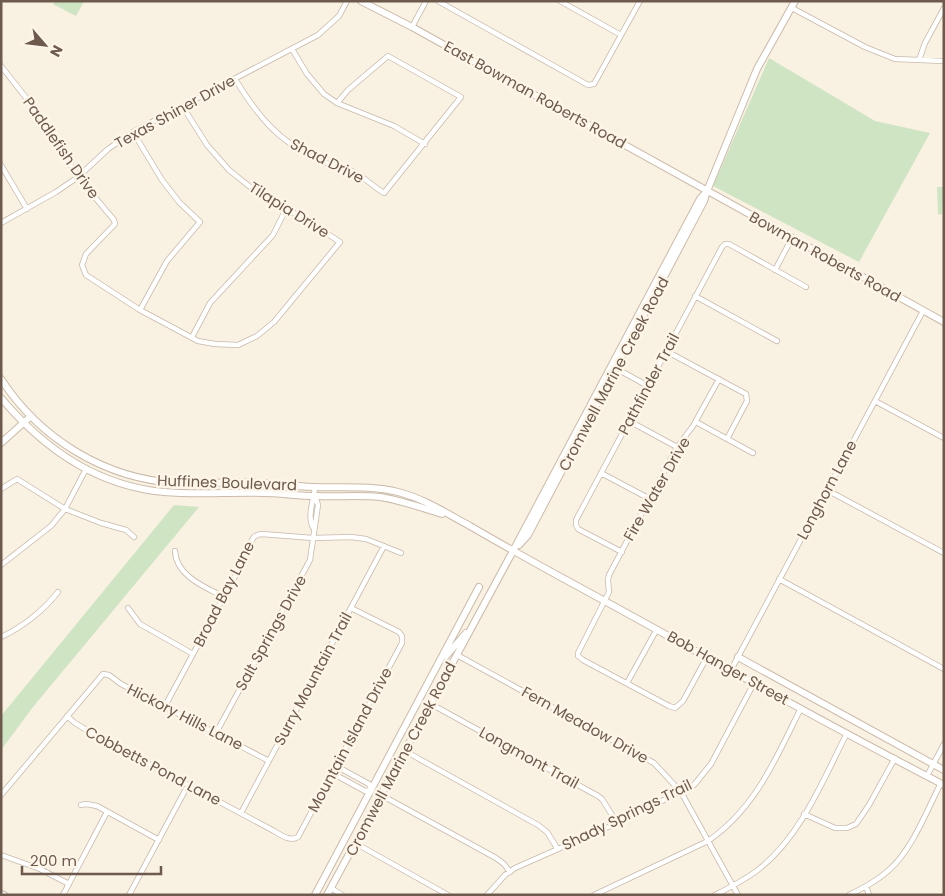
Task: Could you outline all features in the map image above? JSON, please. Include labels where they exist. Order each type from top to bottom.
[{"type":"main road","name":"East Bowman Roberts Road","points":[[362,1],[707,191]]},
{"type":"main road","name":"Cromwell Marine Creek Road","points":[[513,551],[528,535],[704,201],[757,69],[793,4]]},
{"type":"main road","name":"Cromwell Marine Creek Road","points":[[329,892],[700,199],[707,191]]},
{"type":"main road","name":"Bowman Roberts Road","points":[[707,191],[944,322]]},
{"type":"main road","name":"Huffines Boulevard","points":[[1,379],[30,417],[58,441],[75,452],[120,472],[175,483],[252,482],[315,487],[375,488],[398,492],[426,501],[513,551]]},
{"type":"main road","name":"Huffines Boulevard","points":[[1,398],[23,423],[45,443],[69,460],[86,470],[133,486],[162,492],[189,494],[264,493],[380,498],[453,517]]},
{"type":"main road","points":[[1,443],[30,417]]},
{"type":"main road","name":"Bob Hanger Street","points":[[513,551],[942,784]]},
{"type":"main road","name":"Cromwell Marine Creek Road","points":[[315,895],[479,587]]},
{"type":"main road","name":"Cromwell Marine Creek Road","points":[[439,664],[474,623]]},
{"type":"main road","name":"Bob Hanger Street","points":[[738,657],[944,770]]},
{"type":"main road","points":[[372,790],[381,795]]},
{"type":"street","name":"Texas Shiner Drive","points":[[1,223],[56,192],[78,177],[108,149],[133,132],[318,35],[339,16],[347,1]]},
{"type":"street","points":[[412,27],[426,1]]},
{"type":"street","points":[[438,1],[588,86],[594,84],[640,1]]},
{"type":"street","points":[[560,1],[621,35]]},
{"type":"street","points":[[793,4],[865,47],[895,59],[944,61]]},
{"type":"street","points":[[919,60],[924,43],[944,8]]},
{"type":"street","points":[[292,49],[307,74],[324,94],[337,103],[394,126],[424,144],[461,97],[388,56],[348,90],[337,103]]},
{"type":"street","name":"Paddlefish Drive","points":[[1,66],[38,113],[78,177],[114,220],[115,224],[86,254],[82,265],[86,275],[140,310]]},
{"type":"street","name":"Shad Drive","points":[[235,79],[252,107],[268,126],[291,144],[317,159],[356,173],[384,193],[424,144]]},
{"type":"street","name":"Tilapia Drive","points":[[183,107],[207,145],[229,170],[259,194],[340,242],[274,322],[257,336],[238,345],[215,344],[198,341],[192,337]]},
{"type":"street","points":[[133,132],[162,180],[179,202],[200,222],[167,262],[140,310],[192,337],[205,310],[273,235],[286,209]]},
{"type":"street","points":[[1,165],[27,208]]},
{"type":"street","points":[[792,238],[775,270],[806,286]]},
{"type":"street","name":"Pathfinder Trail","points":[[622,552],[578,529],[576,520],[722,247],[725,244],[729,244],[775,270]]},
{"type":"street","points":[[696,296],[777,341]]},
{"type":"street","name":"Longhorn Lane","points":[[731,670],[923,311]]},
{"type":"street","points":[[666,351],[747,396],[747,401],[727,439]]},
{"type":"street","points":[[617,369],[648,386]]},
{"type":"street","name":"Fire Water Drive","points":[[605,601],[609,592],[608,577],[678,448],[696,422],[719,379]]},
{"type":"street","points":[[875,401],[944,438]]},
{"type":"street","points":[[629,421],[678,448]]},
{"type":"street","points":[[696,422],[753,453]]},
{"type":"street","points":[[1,565],[51,526],[66,508],[86,470]]},
{"type":"street","points":[[601,473],[650,499]]},
{"type":"street","points":[[1,489],[17,479],[66,508],[101,523],[126,530],[134,537]]},
{"type":"street","name":"Salt Springs Drive","points":[[216,733],[307,568],[317,522],[318,505],[315,487]]},
{"type":"street","points":[[827,490],[944,553]]},
{"type":"street","name":"Broad Bay Lane","points":[[165,706],[248,552],[252,537],[262,534],[313,538],[351,537],[366,539],[400,553]]},
{"type":"street","name":"Surry Mountain Trail","points":[[241,813],[384,546]]},
{"type":"street","points":[[175,551],[175,558],[186,574],[198,584],[224,597]]},
{"type":"street","points":[[779,579],[944,669]]},
{"type":"street","points":[[1,637],[10,633],[48,605],[58,592]]},
{"type":"street","points":[[605,601],[578,651],[578,656],[583,660],[675,708],[683,701],[707,657]]},
{"type":"street","points":[[128,608],[140,624],[193,654]]},
{"type":"street","name":"Mountain Island Drive","points":[[241,813],[290,839],[298,837],[400,648],[403,639],[399,632],[351,608]]},
{"type":"street","points":[[627,683],[657,629]]},
{"type":"street","name":"Fern Meadow Drive","points":[[457,655],[654,762],[681,792],[738,895]]},
{"type":"street","name":"Hickory Hills Lane","points":[[67,716],[102,674],[109,675],[121,684],[269,761]]},
{"type":"street","name":"Shady Springs Trail","points":[[486,895],[494,885],[510,872],[557,848],[617,823],[694,785],[711,764],[754,683]]},
{"type":"street","name":"Longmont Trail","points":[[431,704],[598,796],[602,799],[617,823]]},
{"type":"street","points":[[594,895],[708,841],[737,818],[752,798],[801,708]]},
{"type":"street","points":[[1,795],[67,716]]},
{"type":"street","name":"Cobbetts Pond Lane","points":[[67,716],[79,726],[98,737],[241,813]]},
{"type":"street","points":[[716,895],[734,886],[760,868],[778,850],[804,814],[847,733]]},
{"type":"street","points":[[927,776],[944,744]]},
{"type":"street","points":[[405,751],[538,824],[547,832],[557,848]]},
{"type":"street","points":[[804,814],[835,828],[847,828],[856,824],[869,805],[895,758]]},
{"type":"street","points":[[332,773],[365,791],[372,790],[369,784],[336,766]]},
{"type":"street","points":[[849,895],[890,870],[906,850],[942,784]]},
{"type":"street","points":[[129,895],[188,785]]},
{"type":"street","points":[[381,795],[496,858],[510,872]]},
{"type":"street","points":[[82,806],[91,804],[159,840]]},
{"type":"street","points":[[63,895],[107,812]]},
{"type":"street","points":[[355,843],[448,895]]},
{"type":"street","points":[[1,855],[40,869],[69,884]]},
{"type":"street","points":[[866,886],[870,895]]},
{"type":"street","points":[[329,892],[342,895]]},
{"type":"green space","points":[[55,1],[84,1],[76,16],[53,4]]},
{"type":"green space","points":[[769,58],[875,121],[930,133],[859,262],[713,186]]},
{"type":"green space","points":[[937,187],[944,187],[942,215],[938,214]]},
{"type":"green space","points":[[174,505],[199,507],[33,707],[1,750],[1,716]]}]
